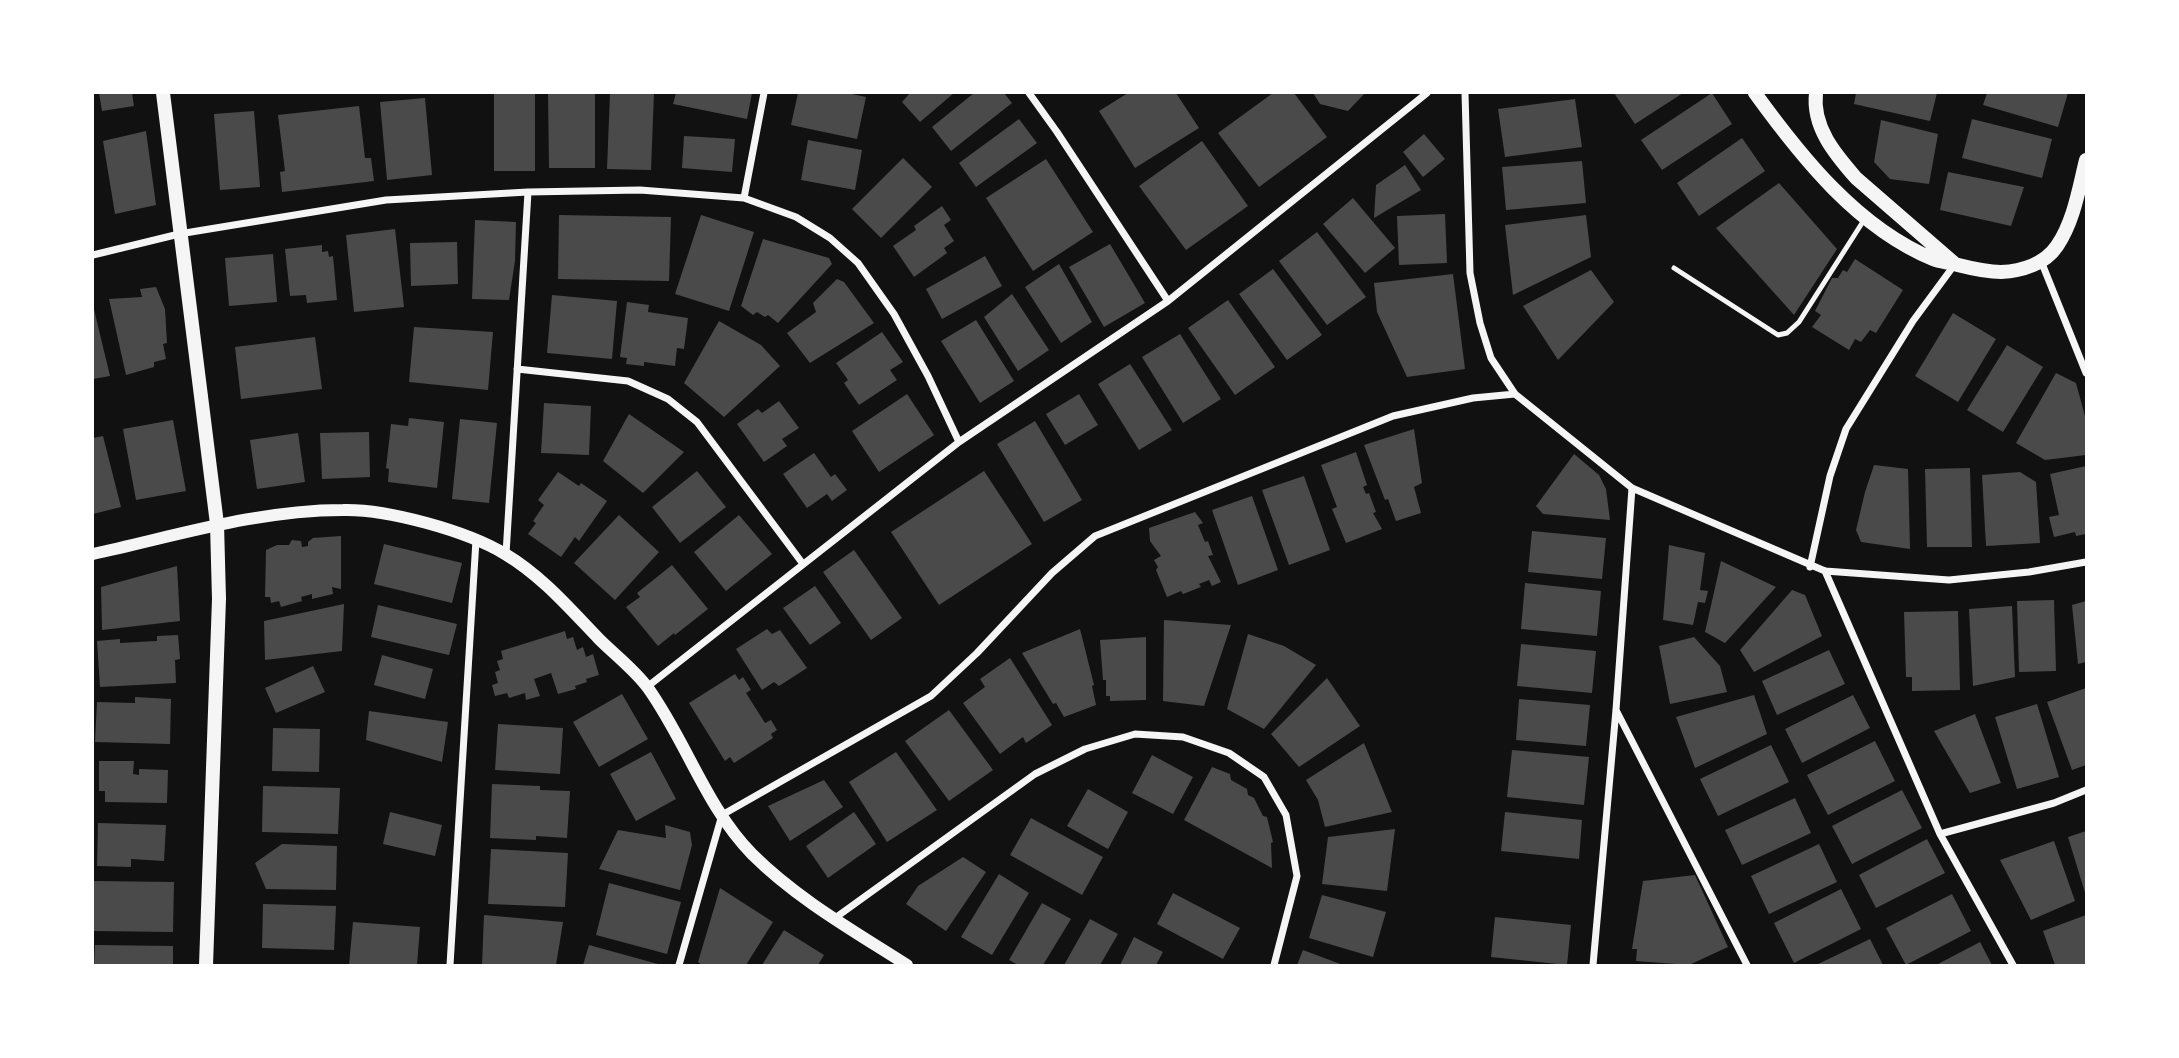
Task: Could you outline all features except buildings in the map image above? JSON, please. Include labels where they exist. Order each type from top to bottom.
[{"type":"main road","points":[[163,93],[217,524],[219,599],[206,965]]},
{"type":"main road","points":[[1755,93],[1782,130],[1830,185],[1887,235],[1936,261],[1970,270],[2001,272],[2024,269],[2041,261],[2056,248],[2066,228],[2086,160]]},
{"type":"main road","points":[[1816,93],[1816,115],[1842,163],[1955,264]]},
{"type":"street","points":[[744,198],[764,93]]},
{"type":"street","points":[[1029,93],[1168,301]]},
{"type":"street","points":[[647,687],[959,442],[1168,301],[1427,93]]},
{"type":"street","points":[[1465,93],[1470,272],[1480,323],[1491,358],[1515,394],[1632,488],[1825,571],[1949,580],[2029,572],[2086,562]]},
{"type":"street","points":[[93,255],[179,234],[386,200],[528,192],[640,190],[744,198],[796,217],[830,238],[858,263],[894,314],[928,376],[959,442]]},
{"type":"street","points":[[506,554],[528,192]]},
{"type":"street","points":[[2041,261],[2086,373]]},
{"type":"street","points":[[1810,566],[1830,476],[1846,429],[1913,321],[1955,264]]},
{"type":"street","points":[[517,369],[628,381],[668,399],[697,422],[803,564]]},
{"type":"street","points":[[679,965],[722,815],[931,696],[977,653],[1052,573],[1096,536],[1393,416],[1474,398],[1515,394]]},
{"type":"street","points":[[1593,965],[1616,710],[1632,488]]},
{"type":"street","points":[[93,554],[217,524],[289,512],[346,510],[404,518],[475,540],[506,554],[565,602],[647,687],[722,815],[751,853],[780,879],[907,965]]},
{"type":"street","points":[[450,965],[475,540]]},
{"type":"street","points":[[1825,571],[1940,834],[2013,965]]},
{"type":"street","points":[[1616,710],[1747,965]]},
{"type":"street","points":[[835,918],[1035,774],[1085,749],[1135,734],[1184,737],[1229,753],[1264,777],[1286,815],[1297,876],[1274,965]]},
{"type":"street","points":[[1940,834],[2054,803],[2086,790]]},
{"type":"lane","points":[[1674,268],[1779,335],[1787,333],[1799,321],[1866,217]]}]
